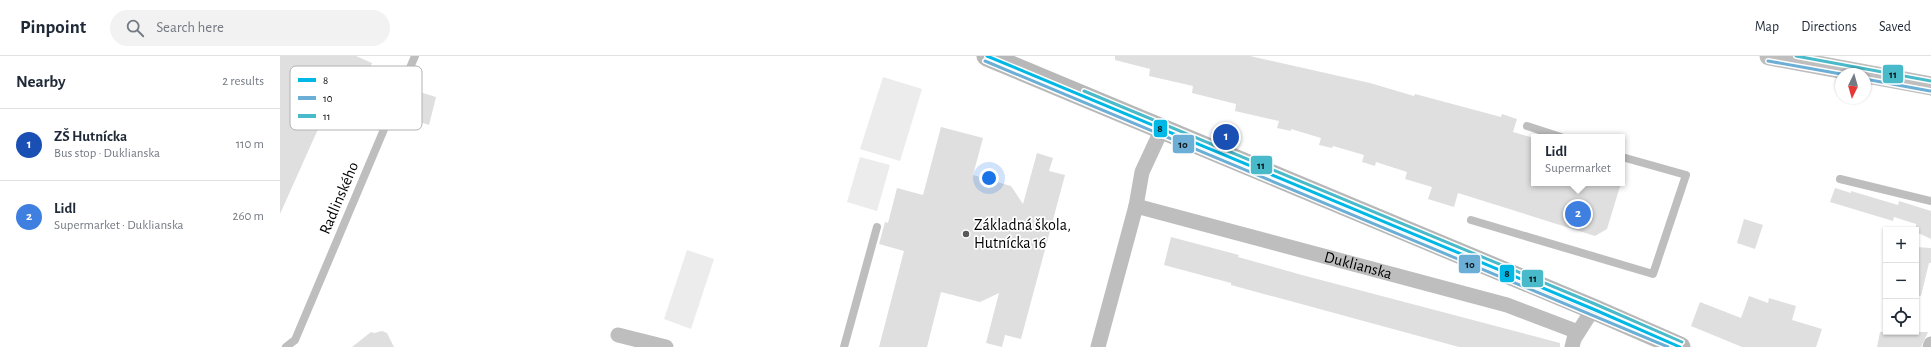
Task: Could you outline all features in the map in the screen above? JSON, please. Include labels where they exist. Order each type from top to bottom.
[{"type":"main road","points":[[987,56],[1593,309],[1680,347]]},
{"type":"street","points":[[1769,56],[1931,86]]},
{"type":"street","points":[[1098,347],[1136,206],[1142,172],[1162,129]]},
{"type":"street","name":"Duklianska","points":[[1136,206],[1507,305],[1578,332]]},
{"type":"street","points":[[1572,347],[1578,332],[1593,309]]},
{"type":"street","points":[[618,335],[666,347]]},
{"type":"lane","name":"Radlinského","points":[[411,66],[415,56]]},
{"type":"lane","points":[[1527,126],[1552,134]]},
{"type":"lane","name":"Radlinského","points":[[286,347],[295,340],[384,130]]},
{"type":"lane","points":[[1472,220],[1654,274],[1686,175],[1625,158]]},
{"type":"lane","points":[[1840,179],[1931,201]]},
{"type":"lane","points":[[844,347],[877,227]]},
{"type":"shaded area","points":[[883,77],[922,89],[900,161],[860,149]]},
{"type":"shaded area","points":[[860,157],[890,165],[877,211],[847,202]]},
{"type":"shaded area","points":[[687,250],[714,259],[691,329],[664,319]]},
{"type":"building","points":[[280,56],[356,56],[372,63],[371,66],[290,66],[290,130],[318,130],[280,214]]},
{"type":"building","points":[[1115,56],[1250,56],[1370,83],[1414,96],[1415,94],[1501,117],[1502,114],[1517,119],[1513,132],[1531,137],[1531,186],[1620,186],[1607,229],[1595,236],[1458,193],[1454,207],[1428,199],[1432,187],[1405,179],[1407,172],[1376,162],[1375,166],[1362,162],[1364,155],[1333,146],[1332,148],[1319,145],[1321,138],[1291,129],[1291,131],[1277,128],[1279,121],[1235,111],[1236,104],[1192,93],[1193,86],[1149,76],[1150,69],[1115,60]]},
{"type":"building","points":[[422,93],[436,97],[429,125],[422,123]]},
{"type":"building","name":"Základná škola, Hutnícka 16","points":[[941,127],[983,138],[973,175],[1011,186],[1023,204],[1037,153],[1053,158],[1049,171],[1065,175],[1021,339],[1005,335],[1002,347],[986,343],[999,293],[980,302],[941,292],[927,347],[879,347],[904,251],[879,244],[885,222],[888,223],[897,188],[923,195]]},
{"type":"building","points":[[1835,188],[1851,193],[1851,191],[1898,205],[1899,201],[1931,211],[1931,239],[1919,233],[1919,227],[1916,227],[1916,224],[1894,217],[1893,221],[1830,202]]},
{"type":"building","points":[[1744,219],[1763,225],[1755,249],[1737,243]]},
{"type":"building","points":[[1171,237],[1239,255],[1238,257],[1302,275],[1560,343],[1560,347],[1459,347],[1231,285],[1231,283],[1164,265]]},
{"type":"building","points":[[1919,247],[1931,248],[1931,263],[1929,263],[1921,296],[1919,296]]},
{"type":"building","points":[[1749,296],[1768,303],[1769,298],[1796,306],[1792,320],[1822,329],[1816,347],[1742,347],[1691,326],[1700,302],[1741,318]]},
{"type":"building","points":[[382,331],[387,333],[394,347],[352,347],[371,332],[374,333]]},
{"type":"building","points":[[1880,332],[1883,332],[1883,335],[1919,335],[1919,332],[1928,332],[1921,347],[1877,347]]},
{"type":"transit line","name":"8","points":[[987,56],[1593,309],[1680,347]]},
{"type":"transit line","name":"11","points":[[1796,56],[1931,81]]},
{"type":"transit line","name":"10","points":[[985,61],[1668,347]]},
{"type":"transit line","name":"10","points":[[1768,61],[1835,73]]},
{"type":"transit line","name":"10","points":[[1871,80],[1930,91]]},
{"type":"transit line","name":"11","points":[[1084,91],[1595,304],[1682,342]]},
{"type":"place","name":"ZŠ Hutnícka","points":[[1226,137]]},
{"type":"place","name":"Lidl","points":[[1578,214]]},
{"type":"place","name":"Základná škola, Hutnícka 16","points":[[966,234]]}]
